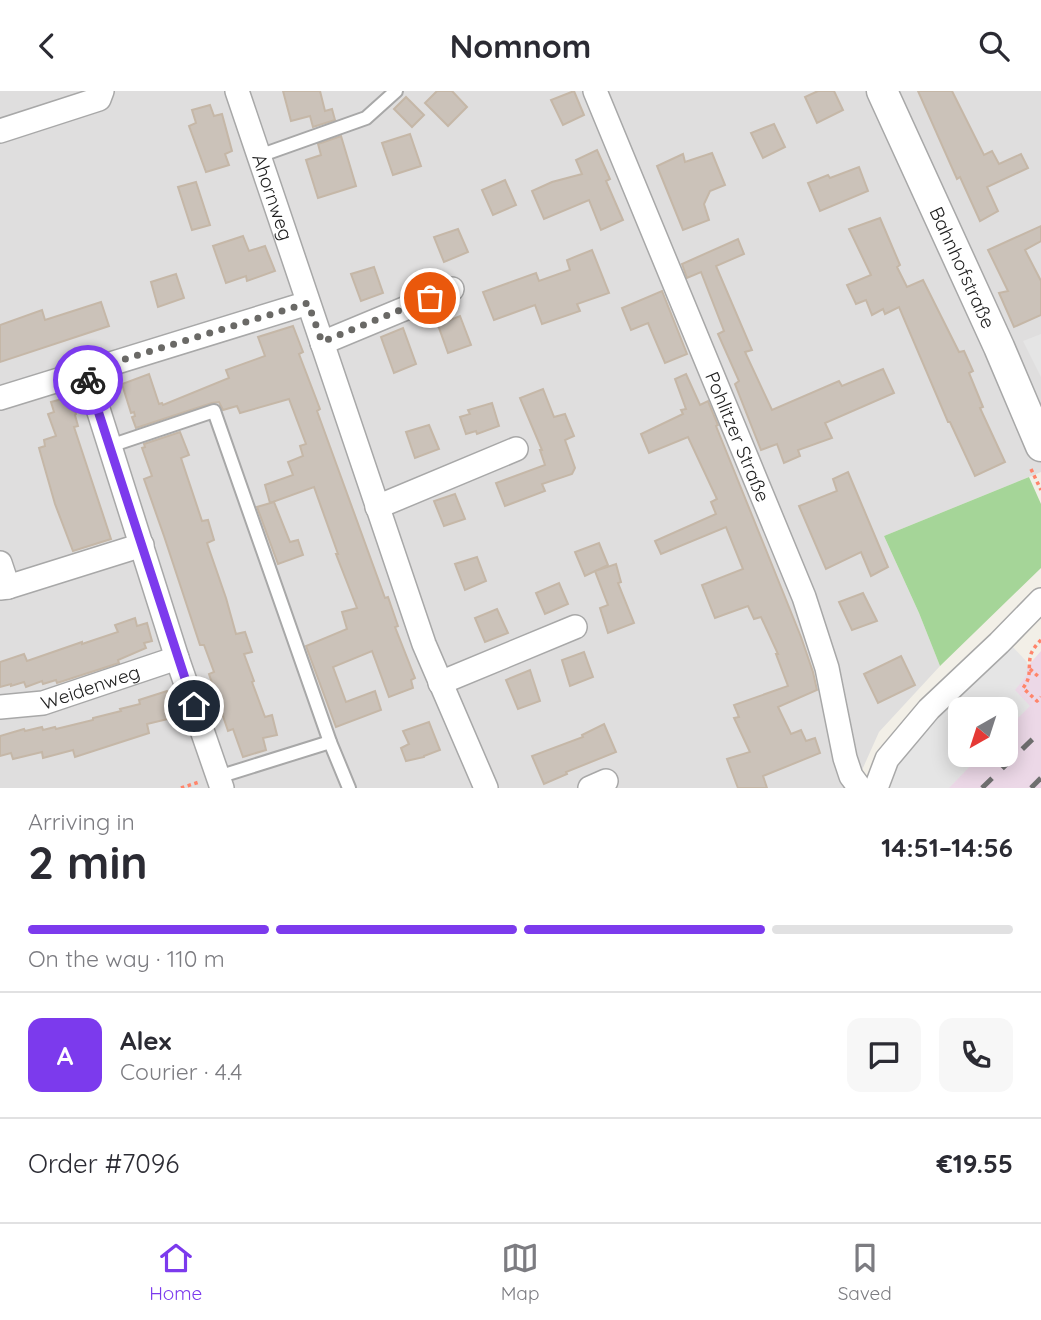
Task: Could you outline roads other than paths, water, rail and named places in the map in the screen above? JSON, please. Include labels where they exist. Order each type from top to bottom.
[{"type":"street","points":[[0,131],[99,99],[102,91]]},
{"type":"street","name":"Ahornweg","points":[[237,91],[424,644],[486,788]]},
{"type":"street","name":"Pohlitzer Straße","points":[[595,91],[804,597],[827,668],[850,776],[860,788]]},
{"type":"street","name":"Bahnhofstraße","points":[[882,91],[999,347],[1041,446]]},
{"type":"street","points":[[322,342],[452,289]]},
{"type":"street","points":[[0,398],[308,303]]},
{"type":"street","points":[[86,371],[177,658],[220,782]]},
{"type":"street","points":[[377,507],[516,449]]},
{"type":"street","points":[[0,563],[4,587],[142,545]]},
{"type":"street","points":[[876,788],[887,759],[929,709],[1041,600]]},
{"type":"street","points":[[440,683],[575,627]]},
{"type":"street","name":"Weidenweg","points":[[0,707],[43,703],[177,658]]},
{"type":"lane","points":[[259,156],[366,118],[396,91]]},
{"type":"lane","points":[[110,446],[214,411],[330,742],[349,788]]},
{"type":"lane","points":[[220,782],[330,742]]},
{"type":"railway","points":[[982,788],[1041,731]]},
{"type":"railway","points":[[1031,788],[1041,778]]}]
